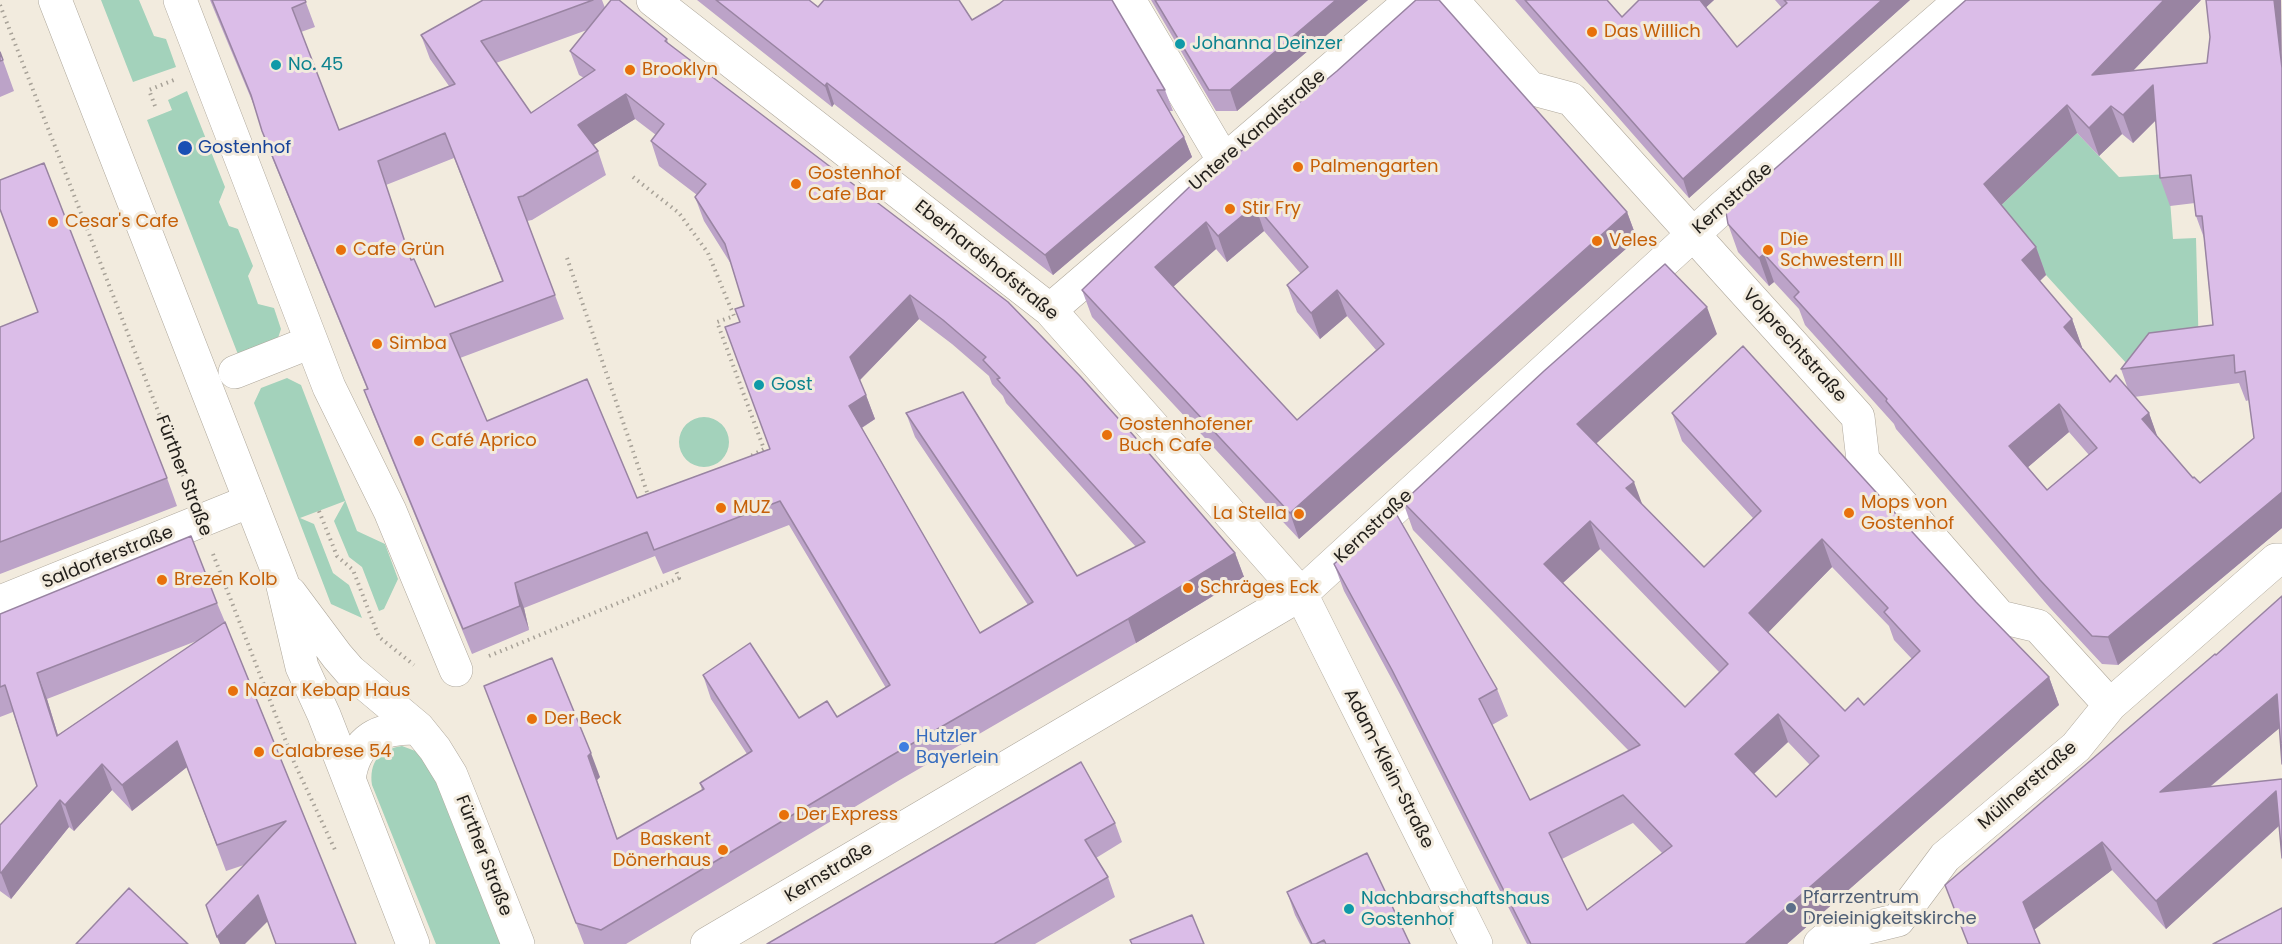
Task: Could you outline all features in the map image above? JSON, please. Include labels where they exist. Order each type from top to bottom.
[{"type":"street","name":"Fürther Straße","points":[[55,0],[282,582],[302,667],[349,779],[413,944]]},
{"type":"street","points":[[180,0],[329,387],[390,511],[456,670]]},
{"type":"street","name":"Eberhardshofstraße","points":[[653,0],[1050,310],[1301,594]]},
{"type":"street","points":[[1129,0],[1224,161]]},
{"type":"street","name":"Untere Kanalstraße","points":[[1050,310],[1412,0]]},
{"type":"street","name":"Volprechtstraße","points":[[1452,0],[1530,88],[1571,99],[1694,233],[1857,417],[1863,460],[2000,617],[2038,626],[2110,705]]},
{"type":"street","name":"Kernstraße","points":[[707,944],[1301,594],[1694,233],[1961,0]]},
{"type":"street","points":[[235,372],[311,342]]},
{"type":"street","name":"Saldorferstraße","points":[[0,602],[250,501]]},
{"type":"street","name":"Müllnerstraße","points":[[1820,944],[1828,937],[1903,932],[1945,857],[2076,747],[2110,705],[2276,560],[2282,560]]},
{"type":"street","name":"Fürther Straße","points":[[282,582],[350,671],[418,728],[435,748],[451,775],[518,944]]},
{"type":"street","name":"Adam-Klein-Straße","points":[[1301,594],[1476,944]]},
{"type":"street","points":[[349,779],[355,756],[372,736],[392,728],[418,728]]},
{"type":"path","name":"Fürther Straße","points":[[0,5],[294,762],[336,853]]},
{"type":"path","points":[[149,90],[155,106]]},
{"type":"path","points":[[633,177],[679,213],[708,254],[735,316],[717,322],[764,449],[743,459]]},
{"type":"path","points":[[567,258],[651,505]]},
{"type":"path","points":[[320,511],[337,556],[353,570],[379,637],[434,681],[679,578],[675,569]]},
{"type":"green space","points":[[101,0],[139,0],[154,36],[166,39],[176,67],[133,82]]},
{"type":"green space","points":[[187,91],[225,187],[219,202],[229,226],[238,229],[253,266],[248,276],[258,304],[274,308],[281,329],[277,341],[239,357],[147,120],[172,110],[168,100]]},
{"type":"green space","points":[[2077,133],[2119,177],[2168,174],[2173,239],[2196,238],[2199,356],[2127,364],[2046,275],[1994,212]]},
{"type":"green space","points":[[287,378],[301,385],[357,531],[385,544],[398,579],[384,609],[379,611],[362,567],[349,557],[334,521],[345,501],[300,518],[314,524],[333,573],[349,585],[362,618],[331,604],[254,403],[261,388]]},
{"type":"green space","points":[[704,417],[722,424],[729,442],[722,460],[704,467],[686,460],[679,442],[686,424]]},
{"type":"green space","points":[[402,746],[418,752],[437,781],[501,944],[436,944],[372,785],[372,770],[377,758],[387,750]]},
{"type":"building","points":[[212,0],[305,0],[306,2],[292,8],[339,130],[455,84],[421,35],[483,0],[593,0],[481,41],[531,113],[595,70],[570,51],[611,0],[619,0],[667,39],[665,41],[1008,302],[1080,376],[1235,553],[1128,619],[889,757],[601,930],[576,923],[484,686],[552,658],[591,753],[588,756],[617,839],[704,789],[700,783],[752,751],[703,675],[750,643],[799,718],[827,701],[837,717],[890,685],[780,501],[654,550],[647,532],[515,583],[520,606],[463,629],[364,390],[368,389],[262,131],[251,95]],"holes":[[[626,94],[664,124],[651,141],[706,184],[695,197],[725,244],[744,306],[735,309],[740,322],[725,327],[770,449],[637,498],[587,379],[487,421],[450,334],[555,295],[518,197],[598,151],[578,125]],[[445,133],[503,281],[435,307],[414,259],[411,260],[378,161]],[[910,295],[986,357],[983,360],[1000,378],[997,379],[1145,542],[1077,576],[963,392],[906,413],[1033,602],[980,633],[849,406],[866,395],[850,357]]]},
{"type":"building","points":[[716,0],[809,0],[818,7],[824,0],[959,0],[972,20],[1004,0],[1112,0],[1165,90],[1157,90],[1184,137],[1045,255],[827,83],[825,86]]},
{"type":"building","points":[[1155,0],[1336,0],[1230,90],[1209,90]]},
{"type":"building","points":[[1416,0],[1439,0],[1627,212],[1290,513],[1082,290],[1206,171],[1209,176],[1337,71]],"holes":[[[1255,205],[1308,267],[1287,285],[1311,313],[1337,290],[1384,344],[1297,420],[1155,267],[1206,222],[1218,236]]]},
{"type":"building","points":[[1525,0],[1607,0],[1622,17],[1639,0],[1700,0],[1737,47],[1787,3],[1784,0],[1882,0],[1683,179]]},
{"type":"building","points":[[1966,0],[2164,0],[2092,75],[2207,63],[2210,37],[2206,0],[2274,0],[2282,68],[2282,492],[2108,637],[2092,636],[2040,580],[1886,401],[1887,399],[1794,297],[1799,292],[1764,254],[1759,258],[1728,224],[1726,212]],"holes":[[[2153,85],[2160,178],[2191,175],[2196,216],[2202,216],[2213,325],[2149,333],[2121,369],[2234,355],[2235,373],[2245,371],[2254,438],[2200,483],[2193,478],[2142,419],[2149,413],[2116,375],[2110,382],[2064,327],[2072,319],[2022,260],[2036,247],[1984,184],[2067,105],[2089,128],[2111,106],[2123,115]],[[2059,404],[2097,448],[2047,490],[2009,446]]]},
{"type":"building","points":[[44,163],[167,478],[0,542],[0,327],[38,312],[0,209],[0,180]]},
{"type":"building","points":[[1665,264],[1707,307],[1577,424],[1634,482],[1626,488],[1704,567],[1761,511],[1672,413],[1743,346],[1976,602],[2049,677],[1745,944],[1531,944],[1392,670],[1334,564],[1394,510],[1497,689],[1479,699],[1530,800],[1640,745],[1403,502],[1544,371]],"holes":[[[1590,521],[1728,664],[1685,707],[1544,564]],[[1822,539],[1888,608],[1884,612],[1920,651],[1864,705],[1858,698],[1845,711],[1749,613]],[[1778,714],[1819,756],[1776,797],[1735,754]],[[1623,795],[1672,846],[1587,910],[1549,833]]]},
{"type":"building","points":[[191,536],[217,603],[37,673],[57,736],[225,622],[356,944],[276,944],[258,895],[217,937],[206,905],[286,821],[217,845],[177,741],[122,785],[102,764],[65,805],[60,800],[0,872],[0,825],[37,786],[5,685],[0,687],[0,614]]},
{"type":"building","points":[[2282,596],[2282,764],[2277,694],[2160,792],[2282,779],[2282,858],[2276,791],[2156,901],[2102,842],[2023,902],[2040,944],[1968,944],[1945,885],[2216,655]]},
{"type":"building","points":[[1081,762],[1115,823],[1085,840],[1108,877],[994,944],[767,944]]},
{"type":"building","name":"Nachbarschaftshaus Gostenhof","points":[[1367,853],[1410,944],[1326,944],[1324,940],[1312,944],[1287,892]]},
{"type":"building","points":[[129,888],[188,944],[76,944]]},
{"type":"building","points":[[2282,908],[2282,944],[2213,944]]},
{"type":"building","points":[[1192,915],[1204,944],[1132,944],[1130,940]]},
{"type":"place","name":"Das Willich","points":[[1592,32]]},
{"type":"place","name":"Johanna Deinzer","points":[[1180,44]]},
{"type":"place","name":"No. 45","points":[[276,65]]},
{"type":"place","name":"Brooklyn","points":[[630,70]]},
{"type":"place","name":"Gostenhof","points":[[185,148]]},
{"type":"place","name":"Palmengarten","points":[[1298,167]]},
{"type":"place","name":"Gostenhof Cafe Bar","points":[[796,184]]},
{"type":"place","name":"Stir Fry","points":[[1230,209]]},
{"type":"place","name":"Cesar's Cafe","points":[[53,222]]},
{"type":"place","name":"Veles","points":[[1597,241]]},
{"type":"place","name":"Cafe Grün","points":[[341,250]]},
{"type":"place","name":"Die Schwestern III","points":[[1768,250]]},
{"type":"place","name":"Simba","points":[[377,344]]},
{"type":"place","name":"Gost","points":[[759,385]]},
{"type":"place","name":"Gostenhofener Buch Cafe","points":[[1107,435]]},
{"type":"place","name":"Café Aprico","points":[[419,441]]},
{"type":"place","name":"MUZ","points":[[721,508]]},
{"type":"place","name":"Mops von Gostenhof","points":[[1849,513]]},
{"type":"place","name":"La Stella","points":[[1299,514]]},
{"type":"place","name":"Brezen Kolb","points":[[162,580]]},
{"type":"place","name":"Schräges Eck","points":[[1188,588]]},
{"type":"place","name":"Nazar Kebap Haus","points":[[233,691]]},
{"type":"place","name":"Der Beck","points":[[532,719]]},
{"type":"place","name":"Hutzler Bayerlein","points":[[904,747]]},
{"type":"place","name":"Calabrese 54","points":[[259,752]]},
{"type":"place","name":"Der Express","points":[[784,815]]},
{"type":"place","name":"Baskent Dönerhaus","points":[[723,850]]},
{"type":"place","name":"Pfarrzentrum Dreieinigkeitskirche","points":[[1791,908]]},
{"type":"place","name":"Nachbarschaftshaus Gostenhof","points":[[1349,909]]}]
